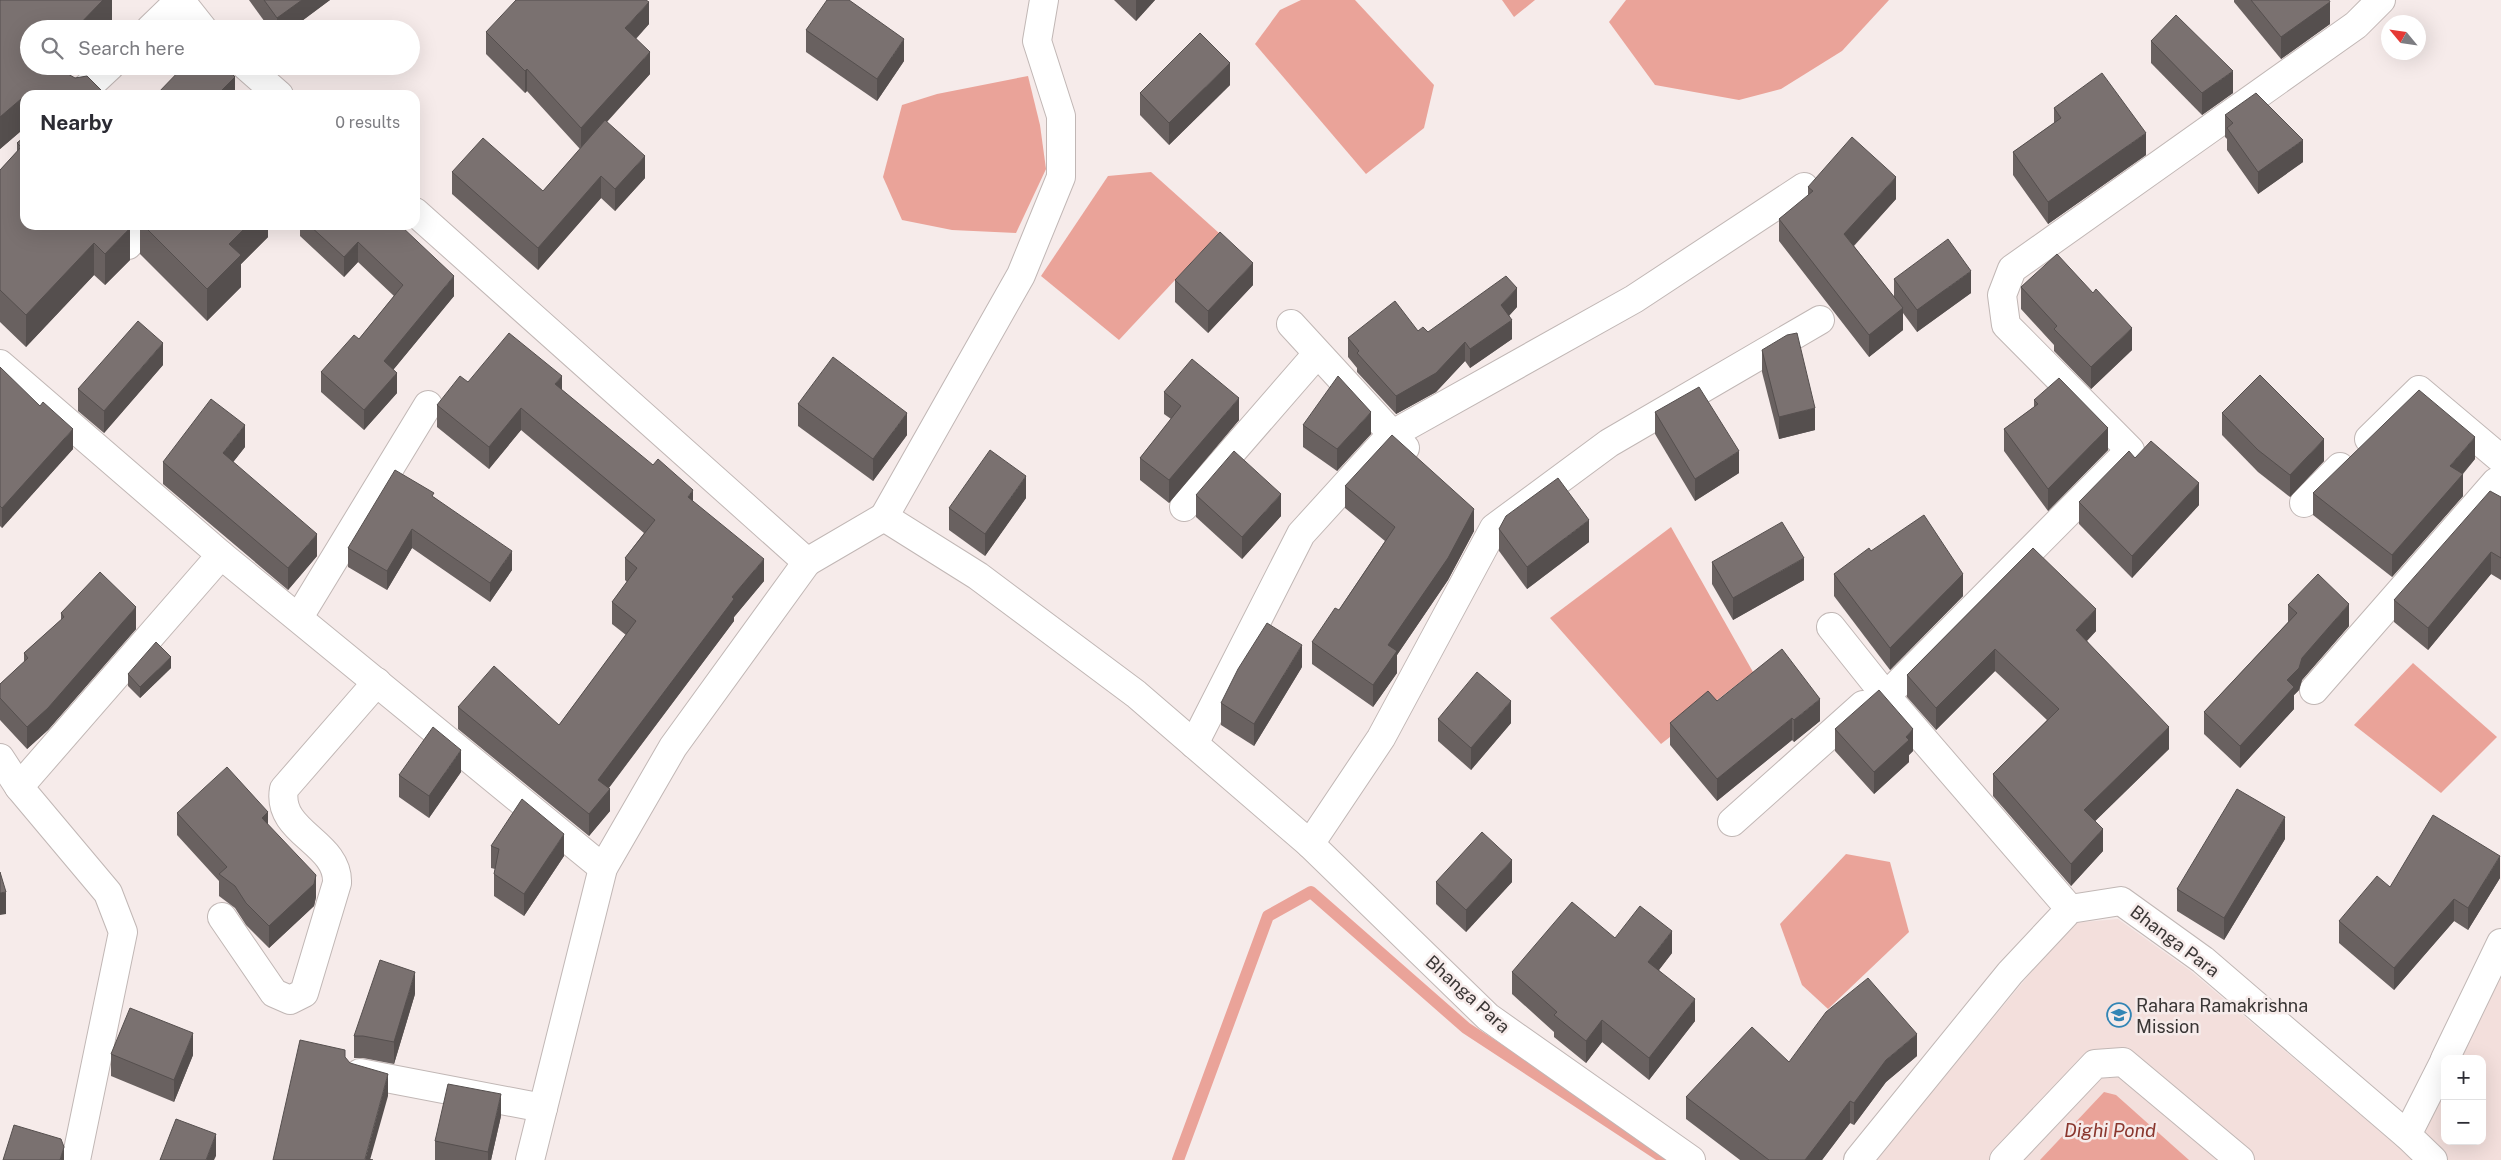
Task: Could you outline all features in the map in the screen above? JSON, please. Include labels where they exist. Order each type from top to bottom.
[{"type":"street","points":[[159,20],[180,0],[194,20]]},
{"type":"street","points":[[530,1160],[603,868],[673,747],[807,562],[884,517],[1021,275],[1061,177],[1061,116],[1037,41],[1044,0]]},
{"type":"street","points":[[1732,822],[1884,692],[2130,450],[2006,325],[2002,295],[2012,269],[2356,25],[2381,0]]},
{"type":"street","points":[[84,90],[100,75]]},
{"type":"street","points":[[254,75],[268,90]]},
{"type":"street","points":[[1194,744],[1301,534],[1391,435],[1634,299],[1804,187]]},
{"type":"street","points":[[420,216],[807,562]]},
{"type":"street","points":[[1310,844],[1381,738],[1494,528],[1609,443],[1820,320]]},
{"type":"street","points":[[1290,324],[1389,430],[1391,435],[1420,462]]},
{"type":"street","points":[[1184,507],[1317,354]]},
{"type":"street","points":[[0,364],[222,555],[603,868]]},
{"type":"street","points":[[2304,503],[2419,390],[2501,459]]},
{"type":"street","points":[[299,617],[428,405]]},
{"type":"street","points":[[2314,690],[2496,482],[2501,479]]},
{"type":"street","points":[[1472,508],[1494,528]]},
{"type":"street","name":"Bhanga Para","points":[[884,517],[978,576],[1136,694],[1310,844],[1488,1017],[1691,1160]]},
{"type":"street","points":[[19,787],[222,555]]},
{"type":"street","points":[[1831,627],[1884,692],[2070,909],[2010,973],[1858,1160]]},
{"type":"street","points":[[222,917],[274,993],[290,1000],[304,993],[337,883],[338,872],[331,861],[286,815],[282,802],[284,789],[377,682]]},
{"type":"street","points":[[0,758],[19,787],[108,893],[124,932],[76,1160]]},
{"type":"street","name":"Bhanga Para","points":[[2070,909],[2121,902],[2204,960],[2433,1160]]},
{"type":"street","points":[[2447,1055],[2501,943]]},
{"type":"street","points":[[2004,1160],[2095,1064],[2123,1062],[2240,1160]]},
{"type":"street","points":[[2407,1136],[2441,1067]]},
{"type":"street","points":[[360,1073],[543,1108]]},
{"type":"shaded area","name":"Rahara Ramakrishna Mission","points":[[2118,919],[2192,972],[2404,1152],[2441,1083],[2441,1145],[2486,1145],[2486,1055],[2455,1055],[2501,968],[2501,1160],[1875,1160],[2072,923]]},
{"type":"water","points":[[1301,0],[1355,0],[1434,85],[1424,128],[1366,174],[1255,44],[1280,10]]},
{"type":"water","points":[[1502,0],[1535,0],[1514,17]]},
{"type":"water","points":[[1626,0],[1889,0],[1842,51],[1781,89],[1739,100],[1655,85],[1609,22]]},
{"type":"water","points":[[1028,76],[1040,125],[1046,169],[1016,233],[952,230],[902,220],[883,177],[902,105],[937,94]]},
{"type":"water","points":[[1151,172],[1219,233],[1119,340],[1041,276],[1108,176]]},
{"type":"water","points":[[1671,527],[1753,672],[1661,744],[1550,618]]},
{"type":"water","points":[[2413,663],[2497,737],[2441,793],[2354,725]]},
{"type":"water","points":[[1846,854],[1890,862],[1909,932],[1828,1009],[1802,985],[1780,924]]},
{"type":"water","name":"Dighi Pond","points":[[2104,1092],[2116,1095],[2189,1160],[2040,1160]]},
{"type":"building","points":[[0,0],[103,0],[84,20],[20,20],[20,75],[70,75],[75,78],[87,76],[101,90],[20,90],[20,100],[0,117]]},
{"type":"building","points":[[264,0],[302,0],[277,18]]},
{"type":"building","points":[[516,0],[646,0],[649,2],[625,28],[650,52],[581,128],[527,69],[525,71],[486,32]]},
{"type":"building","points":[[827,0],[849,0],[904,39],[877,79],[806,30]]},
{"type":"building","points":[[2251,0],[2329,0],[2330,2],[2281,37]]},
{"type":"building","points":[[2176,15],[2233,71],[2202,93],[2151,41]]},
{"type":"building","points":[[1200,33],[1230,63],[1169,123],[1140,93]]},
{"type":"building","points":[[2102,73],[2146,133],[2048,202],[2013,152],[2061,118],[2054,108]]},
{"type":"building","points":[[175,75],[233,75],[235,77],[222,90],[161,90]]},
{"type":"building","points":[[2256,93],[2303,140],[2258,172],[2227,128],[2233,123],[2225,115]]},
{"type":"building","points":[[605,120],[645,156],[615,189],[601,176],[538,248],[452,172],[483,138],[543,191]]},
{"type":"building","points":[[1852,137],[1896,177],[1844,234],[1903,308],[1869,335],[1779,219],[1813,191],[1808,187]]},
{"type":"building","points":[[20,148],[20,230],[128,230],[105,254],[94,243],[26,315],[0,290],[0,170]]},
{"type":"building","points":[[148,230],[243,230],[229,244],[241,255],[207,289]]},
{"type":"building","points":[[314,230],[405,230],[454,276],[384,361],[397,373],[364,410],[321,372],[354,335],[359,339],[403,285],[358,242],[344,257]]},
{"type":"building","points":[[1220,232],[1253,263],[1208,311],[1175,280]]},
{"type":"building","points":[[1948,239],[1971,271],[1917,310],[1894,279]]},
{"type":"building","points":[[2057,254],[2093,293],[2096,289],[2132,328],[2091,367],[2054,329],[2057,326],[2021,287]]},
{"type":"building","points":[[1506,276],[1517,288],[1501,305],[1512,320],[1470,349],[1465,342],[1436,373],[1396,396],[1357,353],[1359,351],[1348,338],[1395,301],[1418,331],[1423,327],[1428,332]]},
{"type":"building","points":[[138,321],[163,343],[104,411],[78,389]]},
{"type":"building","points":[[509,333],[562,376],[555,384],[653,465],[658,459],[693,490],[688,497],[764,559],[732,597],[734,599],[598,780],[610,789],[589,814],[458,707],[494,666],[559,725],[636,621],[612,602],[637,568],[625,558],[655,520],[521,408],[489,447],[437,405],[460,376],[468,382]]},
{"type":"building","points":[[1797,333],[1815,408],[1779,417],[1762,350],[1787,335]]},
{"type":"building","points":[[833,357],[907,413],[873,459],[798,404]]},
{"type":"building","points":[[1192,359],[1239,398],[1169,480],[1140,458],[1181,406],[1164,392]]},
{"type":"building","points":[[0,367],[40,406],[43,402],[73,429],[2,508],[0,506]]},
{"type":"building","points":[[2260,375],[2324,439],[2290,475],[2258,450],[2222,413]]},
{"type":"building","points":[[1338,376],[1371,412],[1337,449],[1303,425]]},
{"type":"building","points":[[2059,378],[2108,428],[2048,489],[2004,429],[2038,404],[2034,400]]},
{"type":"building","points":[[1699,387],[1739,451],[1695,479],[1655,412]]},
{"type":"building","points":[[2419,390],[2475,437],[2450,466],[2463,474],[2392,555],[2313,493]]},
{"type":"building","points":[[211,399],[245,425],[223,453],[317,534],[288,568],[163,462]]},
{"type":"building","points":[[1392,435],[1474,509],[1448,558],[1388,645],[1397,651],[1373,685],[1312,642],[1335,608],[1339,610],[1395,527],[1345,486]]},
{"type":"building","points":[[2151,441],[2199,483],[2132,556],[2079,502],[2129,451],[2135,458]]},
{"type":"building","points":[[990,450],[1026,476],[985,534],[949,508]]},
{"type":"building","points":[[1234,451],[1281,494],[1242,537],[1196,495]]},
{"type":"building","points":[[395,470],[434,493],[432,496],[512,551],[490,583],[412,529],[387,571],[348,548]]},
{"type":"building","points":[[1558,478],[1589,520],[1527,567],[1499,529],[1506,516]]},
{"type":"building","points":[[2490,491],[2501,497],[2501,558],[2491,552],[2428,628],[2394,600]]},
{"type":"building","points":[[1924,515],[1963,574],[1890,648],[1834,574],[1869,548],[1871,551]]},
{"type":"building","points":[[1782,522],[1804,558],[1733,598],[1712,562]]},
{"type":"building","points":[[2033,548],[2096,609],[2076,630],[2169,727],[2084,810],[2103,829],[2071,864],[1993,774],[2059,709],[1995,649],[1936,708],[1907,675]]},
{"type":"building","points":[[100,572],[136,607],[48,708],[27,727],[0,698],[0,684],[28,658],[24,653],[64,617],[61,613]]},
{"type":"building","points":[[2318,574],[2349,604],[2302,658],[2299,668],[2287,680],[2294,687],[2240,746],[2204,712],[2297,613],[2288,605]]},
{"type":"building","points":[[1267,623],[1302,645],[1254,724],[1221,703],[1238,669]]},
{"type":"building","points":[[156,642],[171,657],[140,687],[128,674]]},
{"type":"building","points":[[1782,649],[1820,699],[1794,720],[1792,718],[1717,779],[1670,723],[1708,691],[1717,701]]},
{"type":"building","points":[[1477,672],[1511,701],[1471,748],[1438,719]]},
{"type":"building","points":[[1879,690],[1913,729],[1906,737],[1909,740],[1874,772],[1835,729]]},
{"type":"building","points":[[433,727],[461,750],[429,796],[399,775]]},
{"type":"building","points":[[227,767],[268,812],[262,818],[316,875],[314,884],[269,926],[246,903],[235,886],[219,874],[227,867],[177,813]]},
{"type":"building","points":[[2237,789],[2285,817],[2224,918],[2177,889]]},
{"type":"building","points":[[522,799],[564,834],[524,894],[494,874],[499,849],[491,846]]},
{"type":"building","points":[[2433,815],[2500,856],[2468,908],[2454,899],[2394,968],[2339,921],[2377,876],[2390,887]]},
{"type":"building","points":[[1482,832],[1512,860],[1466,910],[1436,882]]},
{"type":"building","points":[[0,872],[6,892],[0,893]]},
{"type":"building","points":[[1572,902],[1615,938],[1640,906],[1672,931],[1648,962],[1695,999],[1649,1058],[1602,1020],[1586,1041],[1554,1015],[1557,1012],[1512,972]]},
{"type":"building","points":[[380,960],[415,972],[394,1042],[354,1036]]},
{"type":"building","points":[[1868,978],[1917,1034],[1886,1060],[1854,1103],[1850,1101],[1805,1160],[1769,1160],[1686,1097],[1752,1027],[1789,1062],[1826,1012]]},
{"type":"building","points":[[130,1008],[193,1033],[174,1080],[111,1054]]},
{"type":"building","points":[[300,1040],[345,1050],[345,1057],[350,1063],[388,1074],[365,1159],[373,1160],[273,1160]]},
{"type":"building","points":[[448,1084],[501,1094],[488,1152],[435,1141]]},
{"type":"building","points":[[176,1119],[216,1134],[206,1160],[160,1160]]},
{"type":"building","points":[[14,1125],[61,1139],[64,1147],[60,1160],[3,1160]]},
{"type":"waterway","points":[[1178,1160],[1268,916],[1311,892],[1466,1028],[1667,1160]]},
{"type":"place","name":"Rahara Ramakrishna Mission","points":[[2119,1015]]}]
